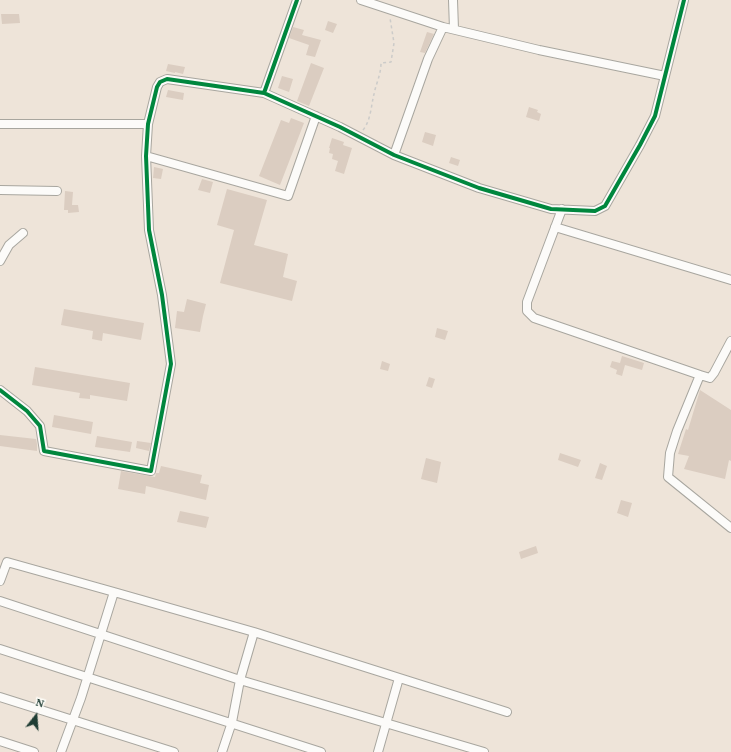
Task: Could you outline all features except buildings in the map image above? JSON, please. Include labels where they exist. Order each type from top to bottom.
[{"type":"street","points":[[264,93],[297,0]]},
{"type":"street","points":[[361,0],[443,27],[539,50],[665,76]]},
{"type":"street","points":[[453,0],[454,29]]},
{"type":"street","points":[[0,390],[28,411],[40,426],[44,451],[150,471],[171,364],[162,295],[149,230],[146,156],[148,124],[157,87],[160,82],[167,79],[264,93],[316,116],[394,155],[479,188],[551,208],[595,211],[605,206],[640,145],[654,116],[684,0]]},
{"type":"street","points":[[394,155],[428,59],[443,27]]},
{"type":"street","points":[[146,156],[288,196],[316,116]]},
{"type":"street","points":[[0,124],[148,124]]},
{"type":"street","points":[[0,190],[57,191]]},
{"type":"street","points":[[562,209],[527,302],[527,311],[534,318],[710,378],[731,341]]},
{"type":"street","points":[[555,227],[731,280]]},
{"type":"street","points":[[0,261],[9,245],[23,233]]},
{"type":"street","points":[[700,375],[677,431],[670,453],[668,476],[731,528]]},
{"type":"street","points":[[0,581],[7,562],[254,632],[507,712]]},
{"type":"street","points":[[61,752],[88,678],[114,592]]},
{"type":"street","points":[[0,601],[240,680],[484,752]]},
{"type":"street","points":[[222,752],[232,722],[240,680],[254,632]]},
{"type":"street","points":[[0,649],[88,678],[232,722],[321,752]]},
{"type":"street","points":[[378,752],[399,678]]},
{"type":"street","points":[[0,697],[174,752]]},
{"type":"street","points":[[0,741],[34,752]]},
{"type":"path","points":[[357,136],[364,128],[369,116],[382,63],[391,62],[394,43],[389,9]]},
{"type":"cycle path","points":[[297,0],[264,93],[340,127],[394,155],[479,188],[551,209],[595,211],[605,206],[655,116],[684,0]]},
{"type":"cycle path","points":[[0,390],[27,411],[40,426],[44,451],[151,471],[171,364],[162,295],[149,230],[146,156],[148,124],[157,87],[160,82],[167,79],[264,93]]}]
